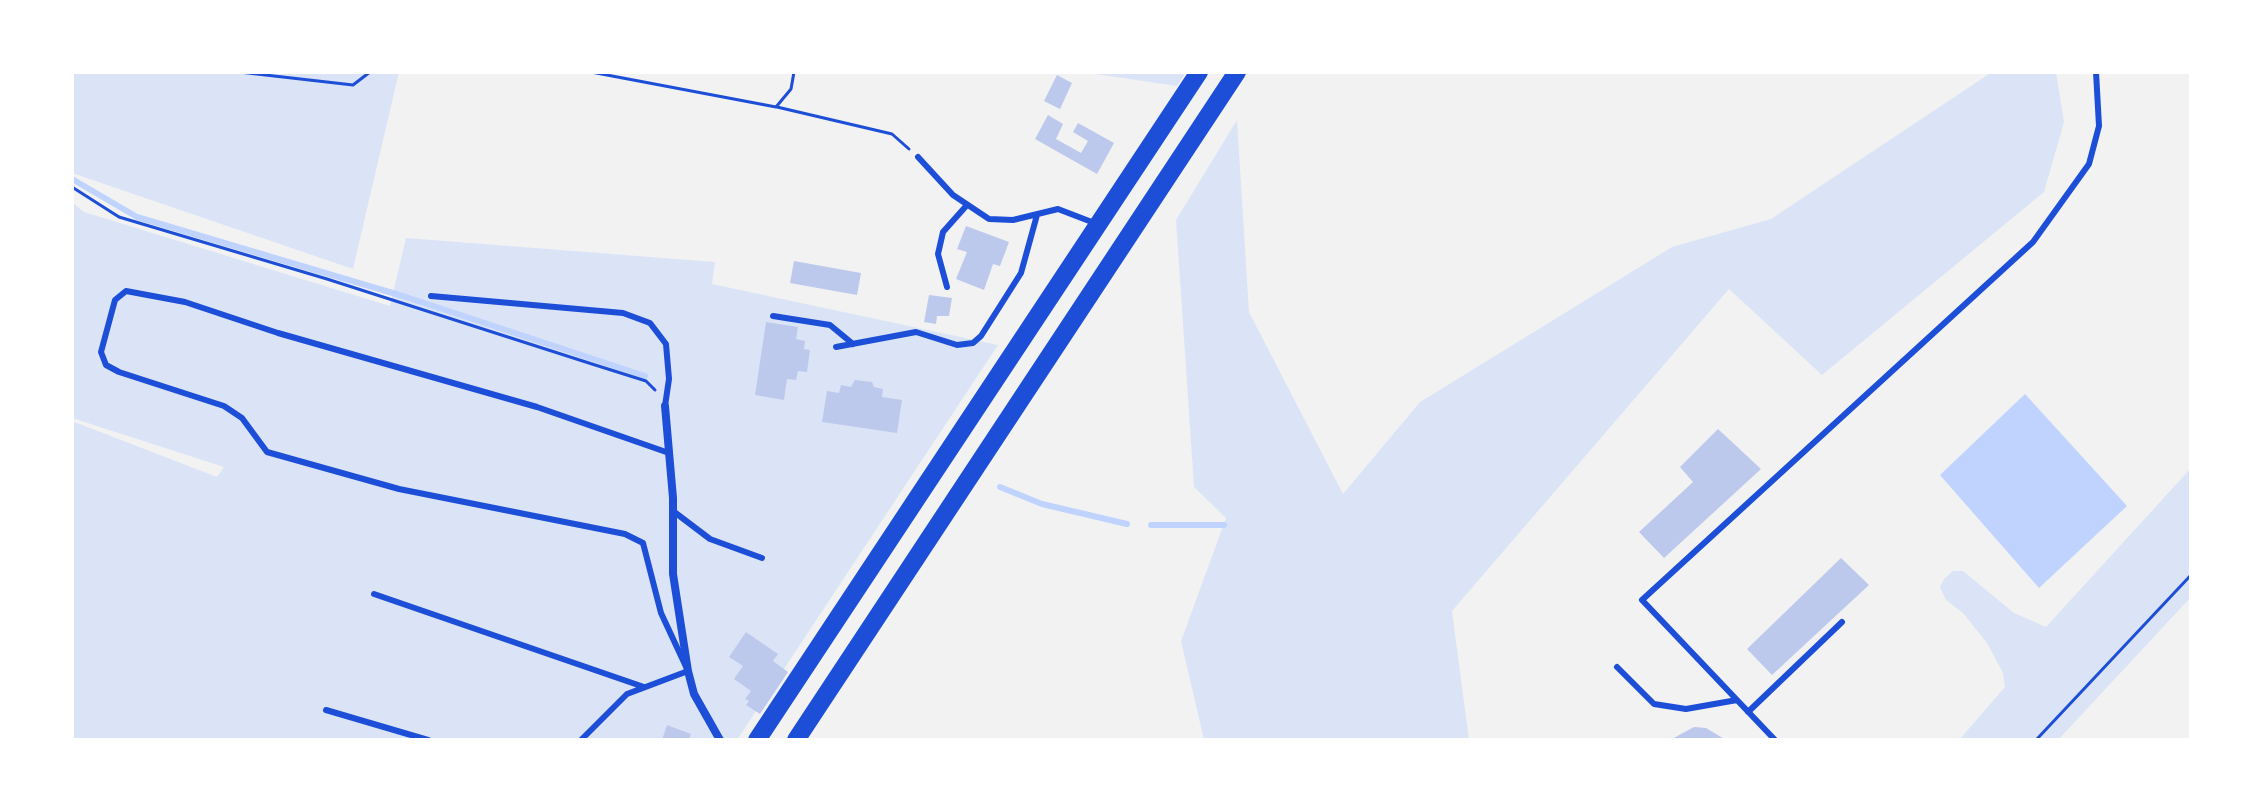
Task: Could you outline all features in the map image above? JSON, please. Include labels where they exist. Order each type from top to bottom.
[{"type":"main road","points":[[757,740],[1199,72]]},
{"type":"main road","points":[[796,740],[1237,72]]},
{"type":"street","points":[[665,406],[673,511],[673,574],[688,671],[694,694],[720,740]]},
{"type":"lane","points":[[1775,740],[1642,600],[2033,242],[2089,164],[2099,126],[2096,72]]},
{"type":"lane","points":[[918,157],[953,195],[989,219],[1037,215],[1058,209],[1099,225]]},
{"type":"lane","points":[[947,287],[938,254],[943,232],[967,205]]},
{"type":"lane","points":[[836,347],[916,332],[957,345],[973,343],[981,336],[1025,265],[1031,226],[1037,215]]},
{"type":"lane","points":[[581,740],[627,694],[688,671],[658,603],[643,543],[625,534],[399,489],[283,459],[267,452],[234,411],[206,398],[111,369],[101,352],[115,300],[119,294],[136,291],[234,316],[278,333],[537,407],[669,453]]},
{"type":"lane","points":[[431,296],[623,313],[650,323],[666,344],[669,379],[665,406]]},
{"type":"lane","points":[[773,316],[830,325],[853,344]]},
{"type":"lane","points":[[673,511],[710,539],[762,558]]},
{"type":"lane","points":[[374,594],[644,687]]},
{"type":"lane","points":[[1748,712],[1842,622]]},
{"type":"lane","points":[[1617,667],[1654,704],[1686,709],[1737,700]]},
{"type":"lane","points":[[326,710],[428,740]]},
{"type":"lane","points":[[591,733],[596,740]]},
{"type":"path","points":[[239,72],[353,85],[370,72]]},
{"type":"path","points":[[591,72],[776,107],[892,134],[918,157]]},
{"type":"path","points":[[776,107],[791,89],[794,72]]},
{"type":"path","points":[[72,187],[119,217],[327,279],[646,381],[665,406]]},
{"type":"path","points":[[2036,740],[2191,575]]},
{"type":"shaded area","points":[[72,72],[399,72],[353,269],[72,173]]},
{"type":"shaded area","points":[[1082,72],[1186,72],[1177,86]]},
{"type":"shaded area","points":[[1992,72],[2056,72],[2064,122],[2044,192],[1822,375],[1729,289],[1452,611],[1469,740],[1204,740],[1181,641],[1226,518],[1194,487],[1176,220],[1237,120],[1249,312],[1343,494],[1420,402],[1672,247],[1771,219]]},
{"type":"shaded area","points":[[72,202],[84,212],[390,306],[406,238],[715,262],[712,284],[998,345],[737,740],[72,740],[72,421],[217,477],[224,467],[72,418]]},
{"type":"shaded area","points":[[2191,468],[2191,597],[2058,740],[1959,740],[2005,687],[2003,673],[1987,643],[1963,613],[1946,600],[1940,587],[1944,579],[1953,571],[1963,571],[2014,613],[2046,627]]},
{"type":"water","points":[[2025,394],[2127,506],[2039,588],[1940,475]]},
{"type":"building","points":[[1057,75],[1072,83],[1060,109],[1044,101]]},
{"type":"building","points":[[1048,115],[1063,124],[1056,139],[1081,153],[1088,141],[1073,132],[1078,123],[1114,143],[1097,174],[1035,139]]},
{"type":"building","points":[[966,226],[1009,242],[1000,266],[993,264],[984,290],[956,279],[967,252],[957,249]]},
{"type":"building","points":[[794,261],[861,273],[857,295],[790,283]]},
{"type":"building","points":[[929,295],[952,298],[949,316],[937,316],[936,324],[924,322]]},
{"type":"building","points":[[766,322],[798,327],[796,339],[805,341],[804,349],[810,350],[807,372],[798,371],[796,380],[787,379],[784,400],[755,395]]},
{"type":"building","points":[[855,380],[872,382],[874,387],[883,389],[882,397],[902,400],[897,433],[822,422],[827,391],[839,393],[841,385],[851,387]]},
{"type":"building","points":[[1718,429],[1761,469],[1664,558],[1639,532],[1693,482],[1680,467]]},
{"type":"building","points":[[1841,558],[1869,585],[1772,675],[1747,649]]},
{"type":"building","points":[[746,632],[778,654],[773,661],[788,672],[760,714],[746,705],[749,701],[745,699],[751,691],[734,679],[743,666],[729,657]]},
{"type":"building","points":[[667,725],[691,734],[689,740],[662,740]]},
{"type":"building","points":[[1694,727],[1706,728],[1726,740],[1670,740]]},
{"type":"waterway","points":[[72,179],[137,217],[406,297],[645,376]]},
{"type":"waterway","points":[[1000,487],[1042,504],[1127,524]]},
{"type":"waterway","points":[[1151,525],[1224,525]]}]
